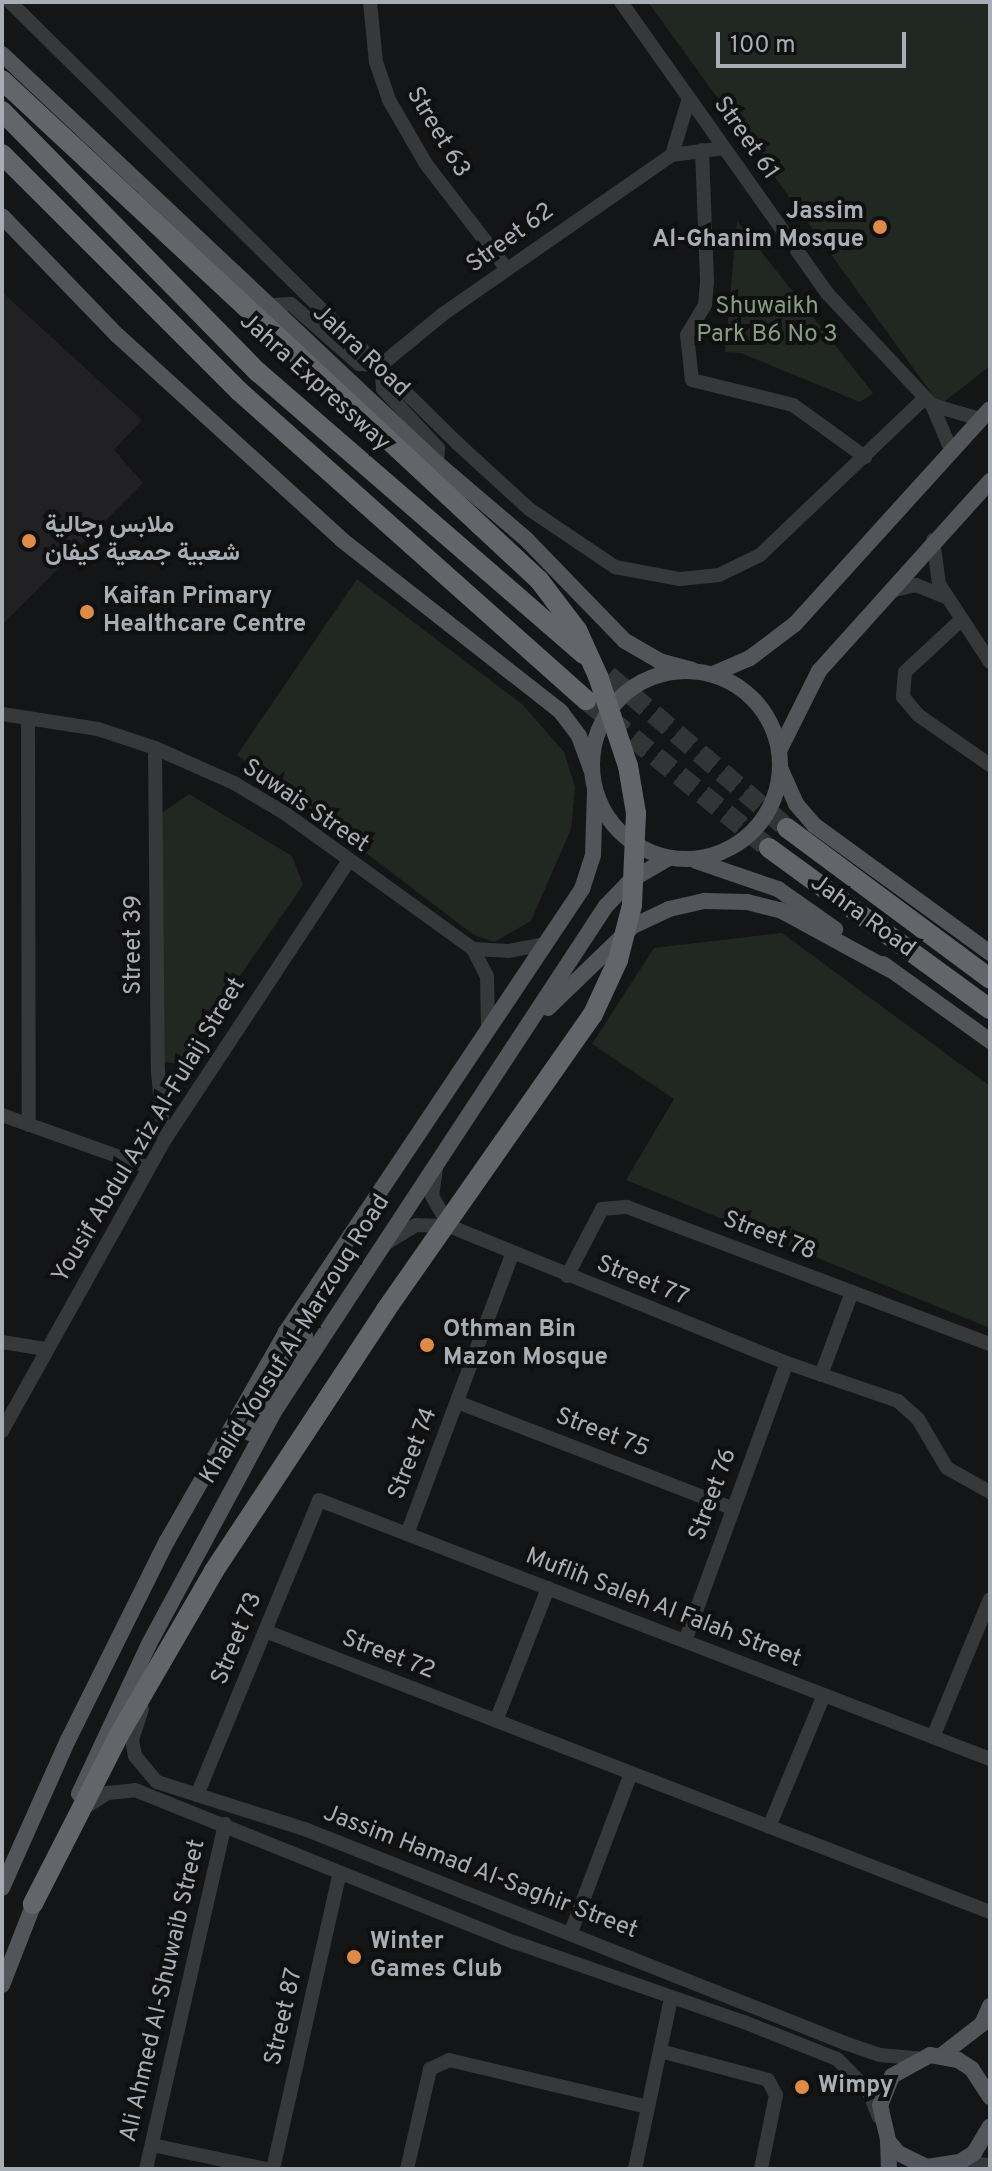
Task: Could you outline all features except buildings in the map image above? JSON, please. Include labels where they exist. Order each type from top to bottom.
[{"type":"highway","points":[[2,80],[245,311],[512,552],[569,619],[598,676],[628,766],[637,864],[618,960],[593,1014],[263,1493],[164,1654],[33,1904]]},
{"type":"highway","name":"Jahra Expressway","points":[[2,111],[258,372],[608,675]]},
{"type":"highway","points":[[2,154],[239,391],[586,700]]},
{"type":"highway","name":"Jahra Road","points":[[787,828],[990,979]]},
{"type":"highway","name":"Jahra Road","points":[[769,848],[990,1009]]},
{"type":"main road","name":"Jahra Road","points":[[2,54],[437,463],[527,540],[625,641],[659,661],[692,670]]},
{"type":"main road","points":[[2,216],[9,228],[117,335],[342,540],[561,712],[579,736],[595,791],[623,835],[669,858],[691,860],[729,849],[753,831],[770,807],[780,769],[779,751],[756,703],[713,674],[692,670],[653,677],[620,697],[604,718],[591,769]]},
{"type":"main road","points":[[713,674],[771,646],[985,414]]},
{"type":"main road","points":[[779,751],[819,671],[885,592],[990,481]]},
{"type":"main road","name":"Jahra Road","points":[[780,769],[796,804],[814,825],[990,953]]},
{"type":"main road","name":"Khalid Yousuf Al-Marzouq Road","points":[[2,1888],[167,1541],[286,1332],[589,874],[595,791]]},
{"type":"main road","name":"Khalid Yousuf Al-Marzouq Road","points":[[2,1985],[98,1749],[224,1502],[275,1410],[375,1253],[611,900],[631,880],[669,858]]},
{"type":"main road","name":"Jahra Road","points":[[691,860],[778,889],[990,1041]]},
{"type":"main road","points":[[512,1047],[612,942],[650,917],[692,903],[739,901],[780,910],[890,970]]},
{"type":"main road","points":[[224,1502],[260,1413],[305,1337],[300,1328],[286,1332]]},
{"type":"main road","points":[[2,1865],[16,1854]]},
{"type":"main road","points":[[889,2169],[888,2141],[881,2121],[888,2083],[918,2058],[942,2055],[982,2024],[990,2006]]},
{"type":"main road","points":[[942,2055],[972,2069],[990,2097]]},
{"type":"main road","points":[[888,2141],[912,2162],[942,2168],[974,2153],[990,2126]]},
{"type":"street","name":"Jahra Road","points":[[10,2],[105,102],[529,509],[593,555],[645,577],[680,579],[719,575],[760,555],[865,457]]},
{"type":"street","name":"Street 63","points":[[370,2],[376,62],[389,100],[426,164],[507,269]]},
{"type":"street","name":"Street 61","points":[[621,2],[827,293],[928,401],[951,450]]},
{"type":"street","points":[[672,155],[689,98]]},
{"type":"street","name":"Street 62","points":[[381,365],[507,269],[672,155],[724,148]]},
{"type":"street","points":[[702,150],[707,282],[705,305],[687,335],[692,380],[783,401],[817,419],[865,457],[928,401],[985,414]]},
{"type":"street","points":[[272,305],[291,304],[359,364],[381,365],[383,389],[438,448],[437,463]]},
{"type":"street","points":[[933,540],[934,570],[946,597],[990,662]]},
{"type":"street","points":[[885,592],[916,585],[946,597]]},
{"type":"street","points":[[961,620],[905,672],[902,689],[918,715],[990,765]]},
{"type":"street","name":"Suwais Street","points":[[2,714],[98,729],[155,748],[234,783],[473,949]]},
{"type":"street","points":[[28,718],[29,1125]]},
{"type":"street","name":"Street 39","points":[[155,748],[158,1071],[164,1141]]},
{"type":"street","name":"Yousif Abdul Aziz Al-Fulaij Street","points":[[2,1431],[148,1167],[348,862]]},
{"type":"street","points":[[473,949],[509,951],[544,944]]},
{"type":"street","points":[[473,949],[487,976],[488,1026]]},
{"type":"street","points":[[2,1115],[148,1167]]},
{"type":"street","points":[[441,1153],[432,1196],[449,1226]]},
{"type":"street","name":"Street 78","points":[[567,1276],[596,1215],[616,1206],[990,1344]]},
{"type":"street","name":"Street 77","points":[[375,1253],[409,1227],[449,1226],[787,1363],[898,1401],[918,1419],[947,1468],[990,1492]]},
{"type":"street","name":"Street 74","points":[[407,1534],[512,1254]]},
{"type":"street","points":[[821,1375],[852,1292]]},
{"type":"street","points":[[2,1342],[45,1349]]},
{"type":"street","name":"Street 76","points":[[685,1641],[787,1363]]},
{"type":"street","name":"Street 75","points":[[457,1402],[732,1508]]},
{"type":"street","name":"Muflih Saleh Al Falah Street","points":[[319,1500],[990,1759]]},
{"type":"street","name":"Street 73","points":[[197,1795],[319,1500]]},
{"type":"street","points":[[496,1721],[548,1588]]},
{"type":"street","points":[[933,1737],[990,1599]]},
{"type":"street","name":"Street 72","points":[[265,1631],[990,1912]]},
{"type":"street","name":"Jassim Hamad Al-Saghir Street","points":[[164,1654],[132,1739],[135,1756],[157,1782],[307,1830],[613,1948],[845,2043],[880,2055],[918,2058]]},
{"type":"street","points":[[769,1827],[824,1695]]},
{"type":"street","points":[[571,1932],[631,1773]]},
{"type":"street","name":"Jassim Hamad Al-Saghir Street","points":[[82,1810],[108,1793],[135,1790],[225,1824],[339,1875],[837,2059],[868,2090],[881,2121]]},
{"type":"street","name":"Ali Ahmed Al-Shuwaib Street","points":[[146,2169],[225,1824]]},
{"type":"street","points":[[298,1859],[288,1837],[307,1830]]},
{"type":"street","name":"Street 87","points":[[273,2169],[339,1875]]},
{"type":"street","points":[[604,1974],[622,1967],[613,1948]]},
{"type":"street","points":[[635,2169],[671,1998]]},
{"type":"street","points":[[660,2051],[768,2080],[776,2095],[761,2169]]},
{"type":"street","points":[[407,2169],[430,2069],[449,2060],[648,2107]]},
{"type":"street","points":[[152,2145],[266,2169]]},
{"type":"street","points":[[960,2162],[990,2165]]},
{"type":"shaded area","points":[[2,292],[142,420],[114,450],[143,483],[2,625]]},
{"type":"green space","points":[[648,2],[990,2],[990,366],[940,405]]},
{"type":"green space","name":"Shuwaikh Park B6 No 3","points":[[737,221],[873,393],[860,402],[741,353],[725,352]]},
{"type":"green space","points":[[357,579],[523,705],[564,752],[575,787],[571,829],[531,921],[494,942],[474,935],[237,755]]},
{"type":"green space","points":[[189,794],[292,856],[303,885],[179,1064],[164,1062],[159,815]]},
{"type":"green space","points":[[782,933],[990,1086],[990,1328],[626,1180],[674,1099],[592,1044],[654,948]]},
{"type":"tunnel","points":[[608,675],[787,828]]},
{"type":"tunnel","points":[[586,700],[769,848]]},
{"type":"place","name":"Jassim Al-Ghanim Mosque","points":[[880,227]]},
{"type":"place","name":"ملابس رجالية شعبية جمعية كيفان","points":[[29,541]]},
{"type":"place","name":"Kaifan Primary Healthcare Centre","points":[[87,612]]},
{"type":"place","name":"Othman Bin Mazon Mosque","points":[[427,1345]]},
{"type":"place","name":"Winter Games Club","points":[[354,1957]]},
{"type":"place","name":"Wimpy","points":[[802,2087]]}]
